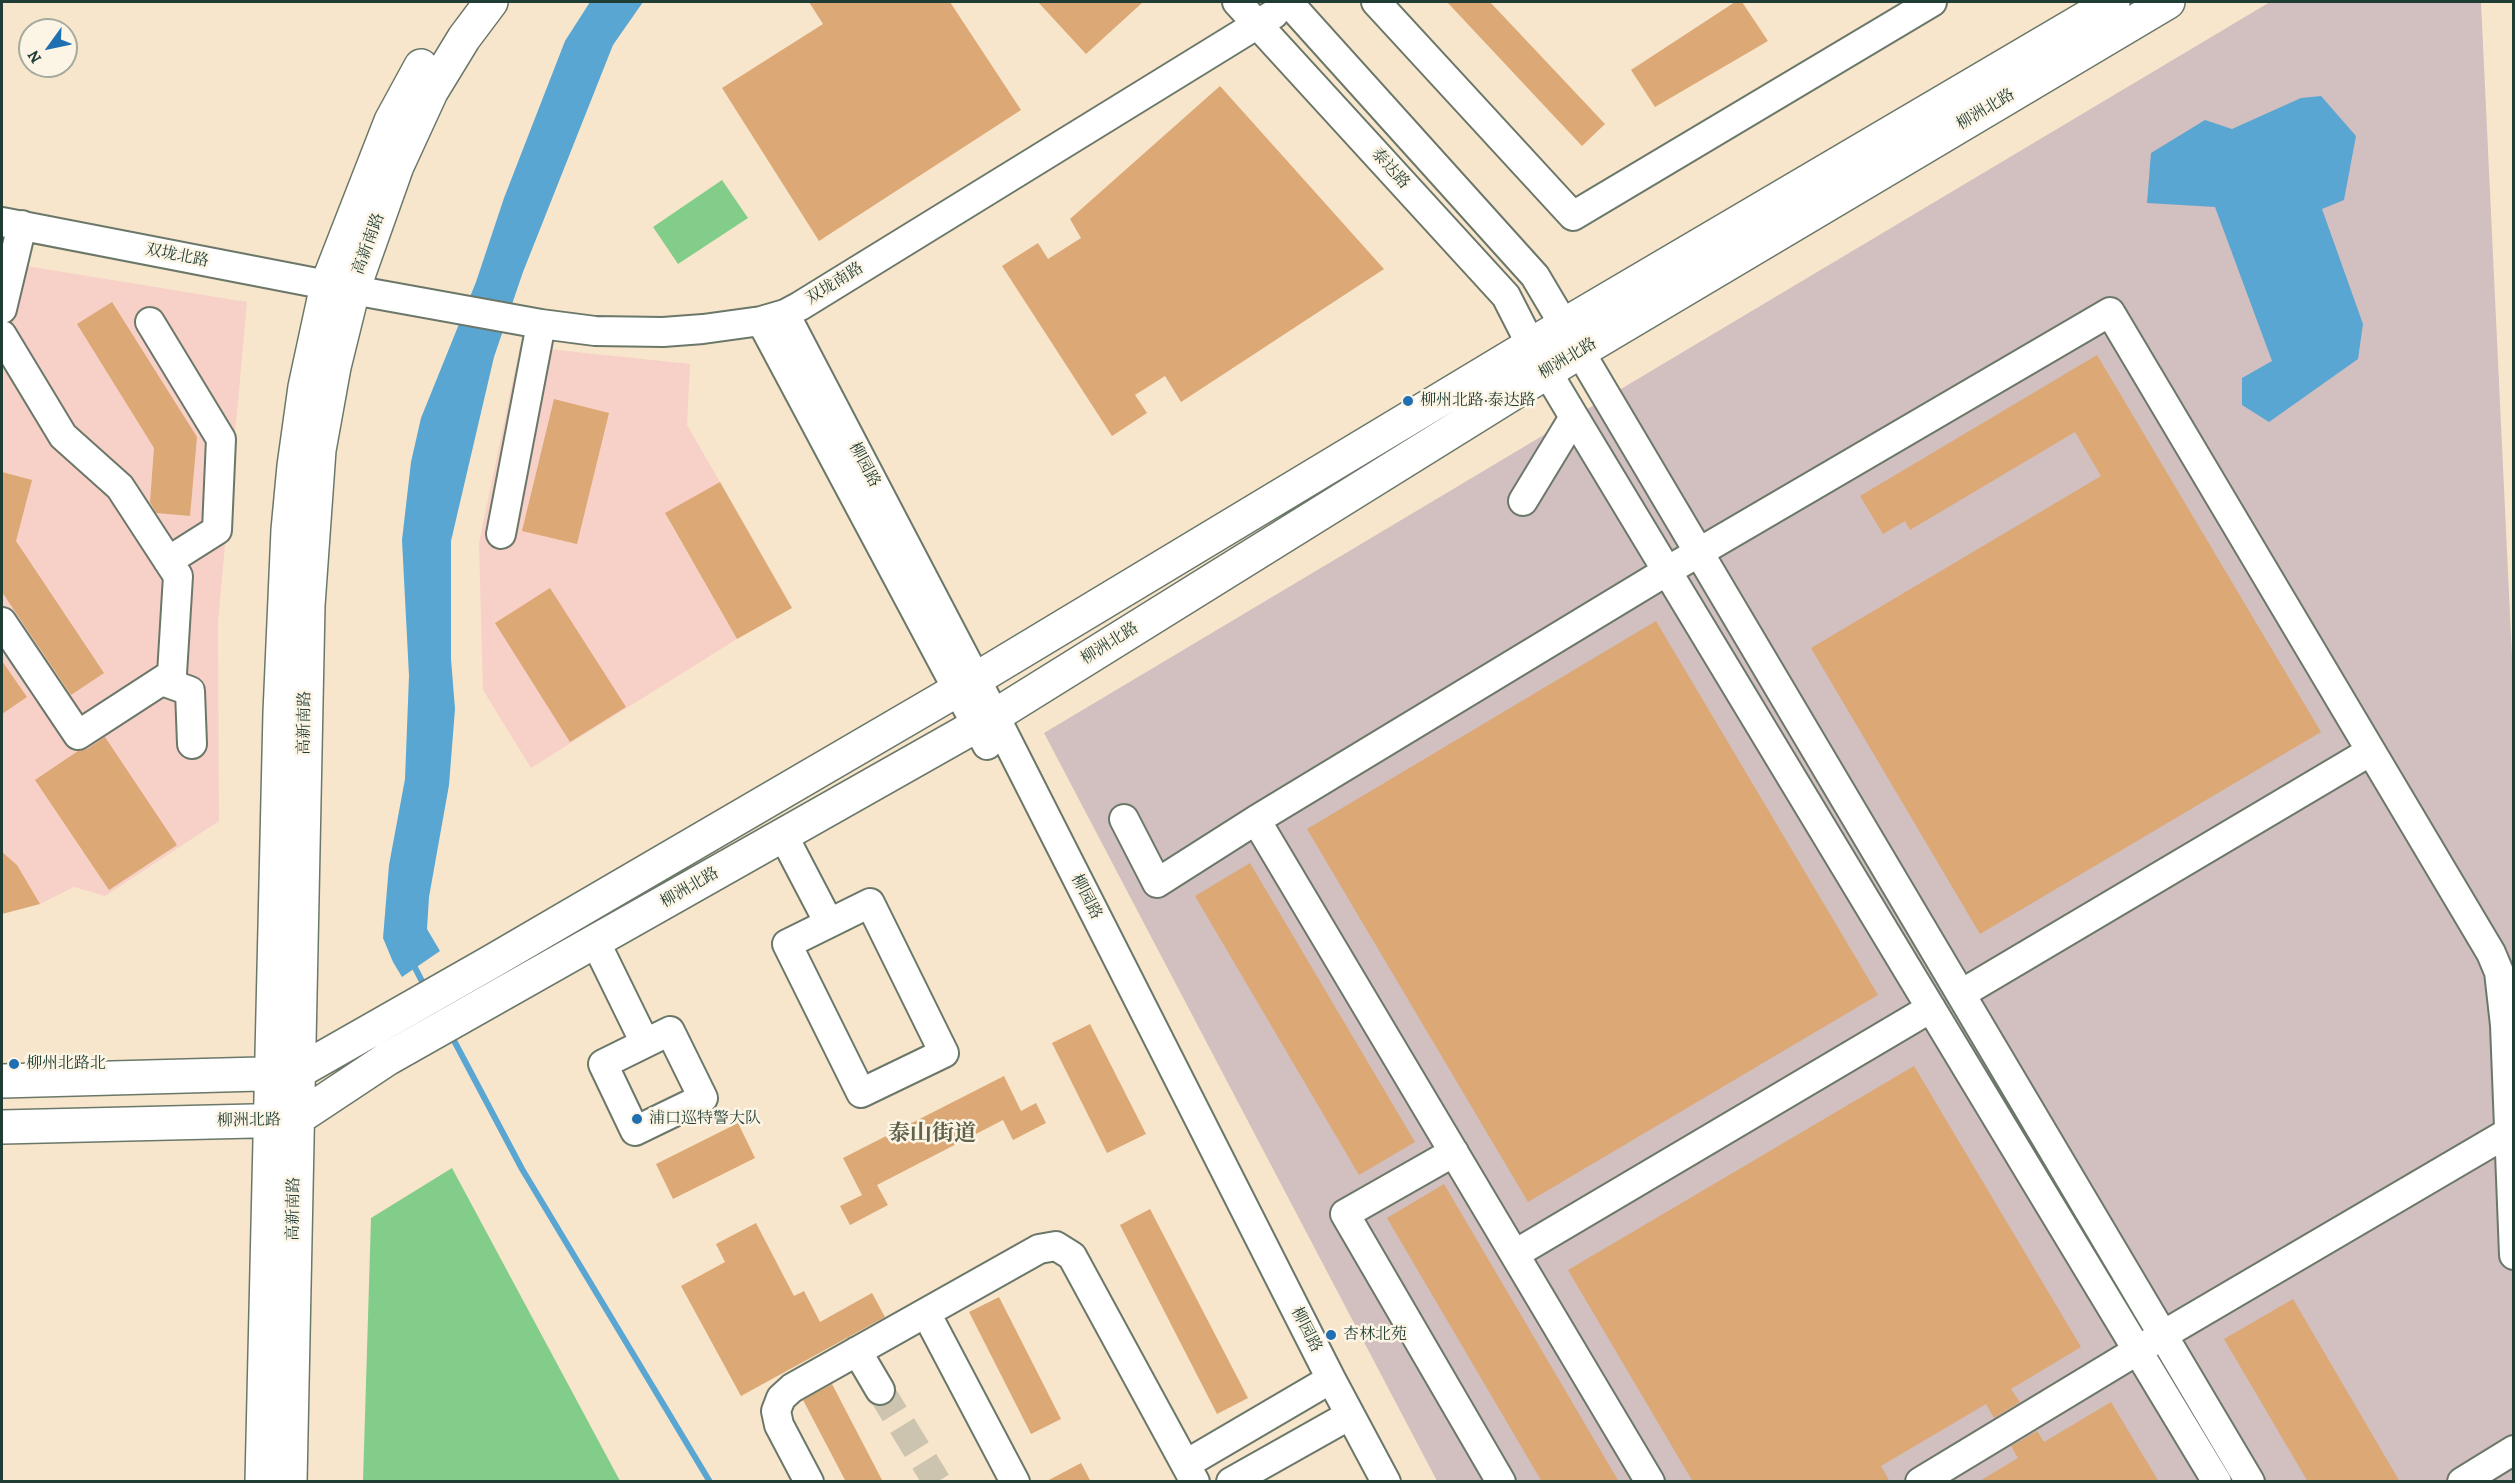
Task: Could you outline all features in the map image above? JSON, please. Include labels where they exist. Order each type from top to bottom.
[{"type":"main road","name":"高新南路","points":[[262,1482],[308,605],[319,450],[334,367],[340,288],[391,121],[428,53],[463,2]]},
{"type":"main road","name":"高新南路","points":[[340,288],[431,92],[464,38],[491,2]]},
{"type":"main road","name":"柳洲北路","points":[[2,1081],[283,1073],[372,1030],[966,684],[1539,358],[2113,2]]},
{"type":"main road","name":"柳洲北路","points":[[1572,338],[2168,2]]},
{"type":"main road","name":"柳洲北路","points":[[2,1126],[282,1120],[985,721],[1539,358]]},
{"type":"main road","name":"高新南路","points":[[282,1120],[290,1482]]},
{"type":"street","name":"泰达路","points":[[1237,2],[1506,296],[1574,417],[2217,1482]]},
{"type":"street","name":"双垅南路","points":[[340,288],[595,331],[663,332],[773,317],[1258,24],[1290,2]]},
{"type":"street","points":[[1290,2],[1535,276],[2250,1482]]},
{"type":"street","points":[[1376,2],[1574,216],[1932,2]]},
{"type":"street","name":"双垅北路","points":[[12,224],[340,288]]},
{"type":"street","points":[[2,309],[12,224]]},
{"type":"street","points":[[1124,819],[1157,883],[1256,820],[1667,571],[2110,312],[2491,953],[2499,972],[2505,1024],[2514,1255]]},
{"type":"street","name":"柳园路","points":[[773,317],[966,684],[1323,1383],[1342,1419],[1386,1482]]},
{"type":"street","points":[[150,322],[221,439],[217,530],[168,561]]},
{"type":"street","points":[[501,534],[535,322]]},
{"type":"street","points":[[2,335],[63,436],[120,487],[178,576],[172,674],[78,735],[2,622]]},
{"type":"street","points":[[1523,501],[1574,417]]},
{"type":"street","points":[[162,681],[190,691],[192,744]]},
{"type":"street","points":[[1515,1254],[2371,751]]},
{"type":"street","points":[[1256,820],[1650,1482]]},
{"type":"street","points":[[783,835],[829,923]]},
{"type":"street","points":[[870,903],[944,1053],[861,1093],[787,944],[829,923],[870,903]]},
{"type":"street","points":[[595,941],[645,1043]]},
{"type":"street","points":[[1931,1008],[1961,992]]},
{"type":"street","points":[[1920,1482],[2163,1335],[2509,1132]]},
{"type":"street","points":[[1454,1152],[1345,1214],[1501,1482]]},
{"type":"street","points":[[809,1482],[779,1425],[776,1411],[781,1398],[792,1388],[1039,1249],[1056,1246],[1072,1256],[1190,1473],[1323,1383]]},
{"type":"street","points":[[926,1313],[1015,1482]]},
{"type":"street","points":[[857,1351],[880,1390]]},
{"type":"street","points":[[1231,1482],[1342,1419]]},
{"type":"street","name":"柳园路","points":[[1342,1419],[1365,1482]]},
{"type":"street","points":[[2462,1482],[2514,1450]]},
{"type":"shaded area","points":[[2270,2],[2481,2],[2514,699],[2513,1481],[1437,1481],[1044,733]]},
{"type":"shaded area","points":[[2,262],[247,302],[218,622],[219,821],[105,896],[74,887],[40,904],[17,865],[2,856]]},
{"type":"shaded area","points":[[520,346],[690,364],[687,425],[720,482],[665,514],[737,639],[531,768],[483,690],[479,543]]},
{"type":"green space","points":[[722,180],[748,218],[678,264],[653,227]]},
{"type":"green space","points":[[452,1168],[620,1481],[363,1481],[371,1218]]},
{"type":"water","points":[[590,2],[643,2],[613,45],[523,272],[494,357],[451,541],[451,659],[455,709],[449,785],[429,897],[427,929],[440,951],[402,977],[383,938],[389,865],[405,779],[409,676],[402,540],[411,462],[421,418],[476,282],[504,198],[565,41]]},
{"type":"water","points":[[2321,96],[2356,136],[2344,200],[2322,209],[2363,324],[2358,359],[2269,422],[2242,405],[2242,378],[2272,361],[2215,207],[2147,203],[2151,153],[2205,120],[2232,129],[2301,98]]},
{"type":"building","points":[[809,2],[950,2],[1021,110],[819,241],[722,88],[823,24]]},
{"type":"building","points":[[1038,2],[1143,2],[1086,54]]},
{"type":"building","points":[[1447,2],[1490,2],[1605,124],[1582,146]]},
{"type":"building","points":[[1735,2],[1742,2],[1768,41],[1655,107],[1631,70]]},
{"type":"building","points":[[1220,86],[1384,269],[1181,402],[1165,376],[1135,395],[1147,413],[1112,436],[1002,266],[1038,243],[1048,259],[1081,238],[1070,219]]},
{"type":"building","points":[[112,302],[197,437],[190,516],[156,513],[150,502],[154,448],[77,324]]},
{"type":"building","points":[[2097,355],[2321,732],[1980,934],[1811,648],[2101,476],[2075,432],[1910,530],[1905,521],[1883,534],[1860,496]]},
{"type":"building","points":[[554,399],[609,413],[577,544],[522,531]]},
{"type":"building","points":[[2,472],[32,480],[16,541],[104,673],[71,695],[2,592]]},
{"type":"building","points":[[720,482],[792,608],[737,639],[665,513]]},
{"type":"building","points":[[550,588],[626,707],[570,742],[495,623]]},
{"type":"building","points":[[1656,621],[1878,995],[1528,1202],[1307,829]]},
{"type":"building","points":[[2,661],[27,697],[2,714]]},
{"type":"building","points":[[105,737],[177,845],[109,890],[35,780],[78,751],[87,749]]},
{"type":"building","points":[[2,852],[17,865],[40,904],[2,914]]},
{"type":"building","points":[[1250,863],[1415,1142],[1359,1175],[1195,896]]},
{"type":"building","points":[[1090,1024],[1146,1134],[1107,1153],[1052,1043]]},
{"type":"building","points":[[1914,1066],[2081,1347],[2011,1389],[2020,1402],[1994,1418],[1986,1404],[1881,1466],[1890,1482],[1693,1482],[1568,1270]]},
{"type":"building","points":[[1004,1076],[1021,1111],[1036,1103],[1046,1123],[1013,1140],[1003,1120],[877,1185],[888,1205],[850,1225],[840,1206],[862,1195],[843,1158]]},
{"type":"building","points":[[738,1123],[755,1158],[673,1199],[656,1164]]},
{"type":"building","points":[[1444,1184],[1619,1482],[1542,1482],[1387,1218]]},
{"type":"building","points":[[1150,1209],[1248,1398],[1217,1414],[1120,1225]]},
{"type":"building","points":[[756,1223],[794,1296],[804,1291],[820,1322],[872,1293],[885,1317],[741,1396],[681,1286],[725,1262],[716,1244]]},
{"type":"building","points":[[999,1297],[1061,1419],[1031,1434],[969,1312]]},
{"type":"building","points":[[2293,1299],[2400,1482],[2308,1482],[2224,1339]]},
{"type":"building","points":[[832,1384],[883,1482],[846,1482],[803,1400]]},
{"type":"building","points":[[2111,1402],[2159,1482],[1978,1482],[2018,1458],[2011,1446],[2037,1431],[2044,1442]]},
{"type":"building","points":[[1081,1463],[1091,1482],[1045,1482]]},
{"type":"waterway","points":[[412,962],[425,987]]},
{"type":"waterway","points":[[450,1033],[522,1169],[710,1482]]},
{"type":"tunnel","points":[[880,1390],[937,1482]]},
{"type":"place","name":"柳州北路·泰达路","points":[[1408,401]]},
{"type":"place","name":"柳州北路北","points":[[14,1064]]},
{"type":"place","name":"浦口巡特警大队","points":[[637,1119]]},
{"type":"place","name":"杏林北苑","points":[[1331,1335]]},
{"type":"district","name":"泰山街道","points":[[932,1135]]}]
